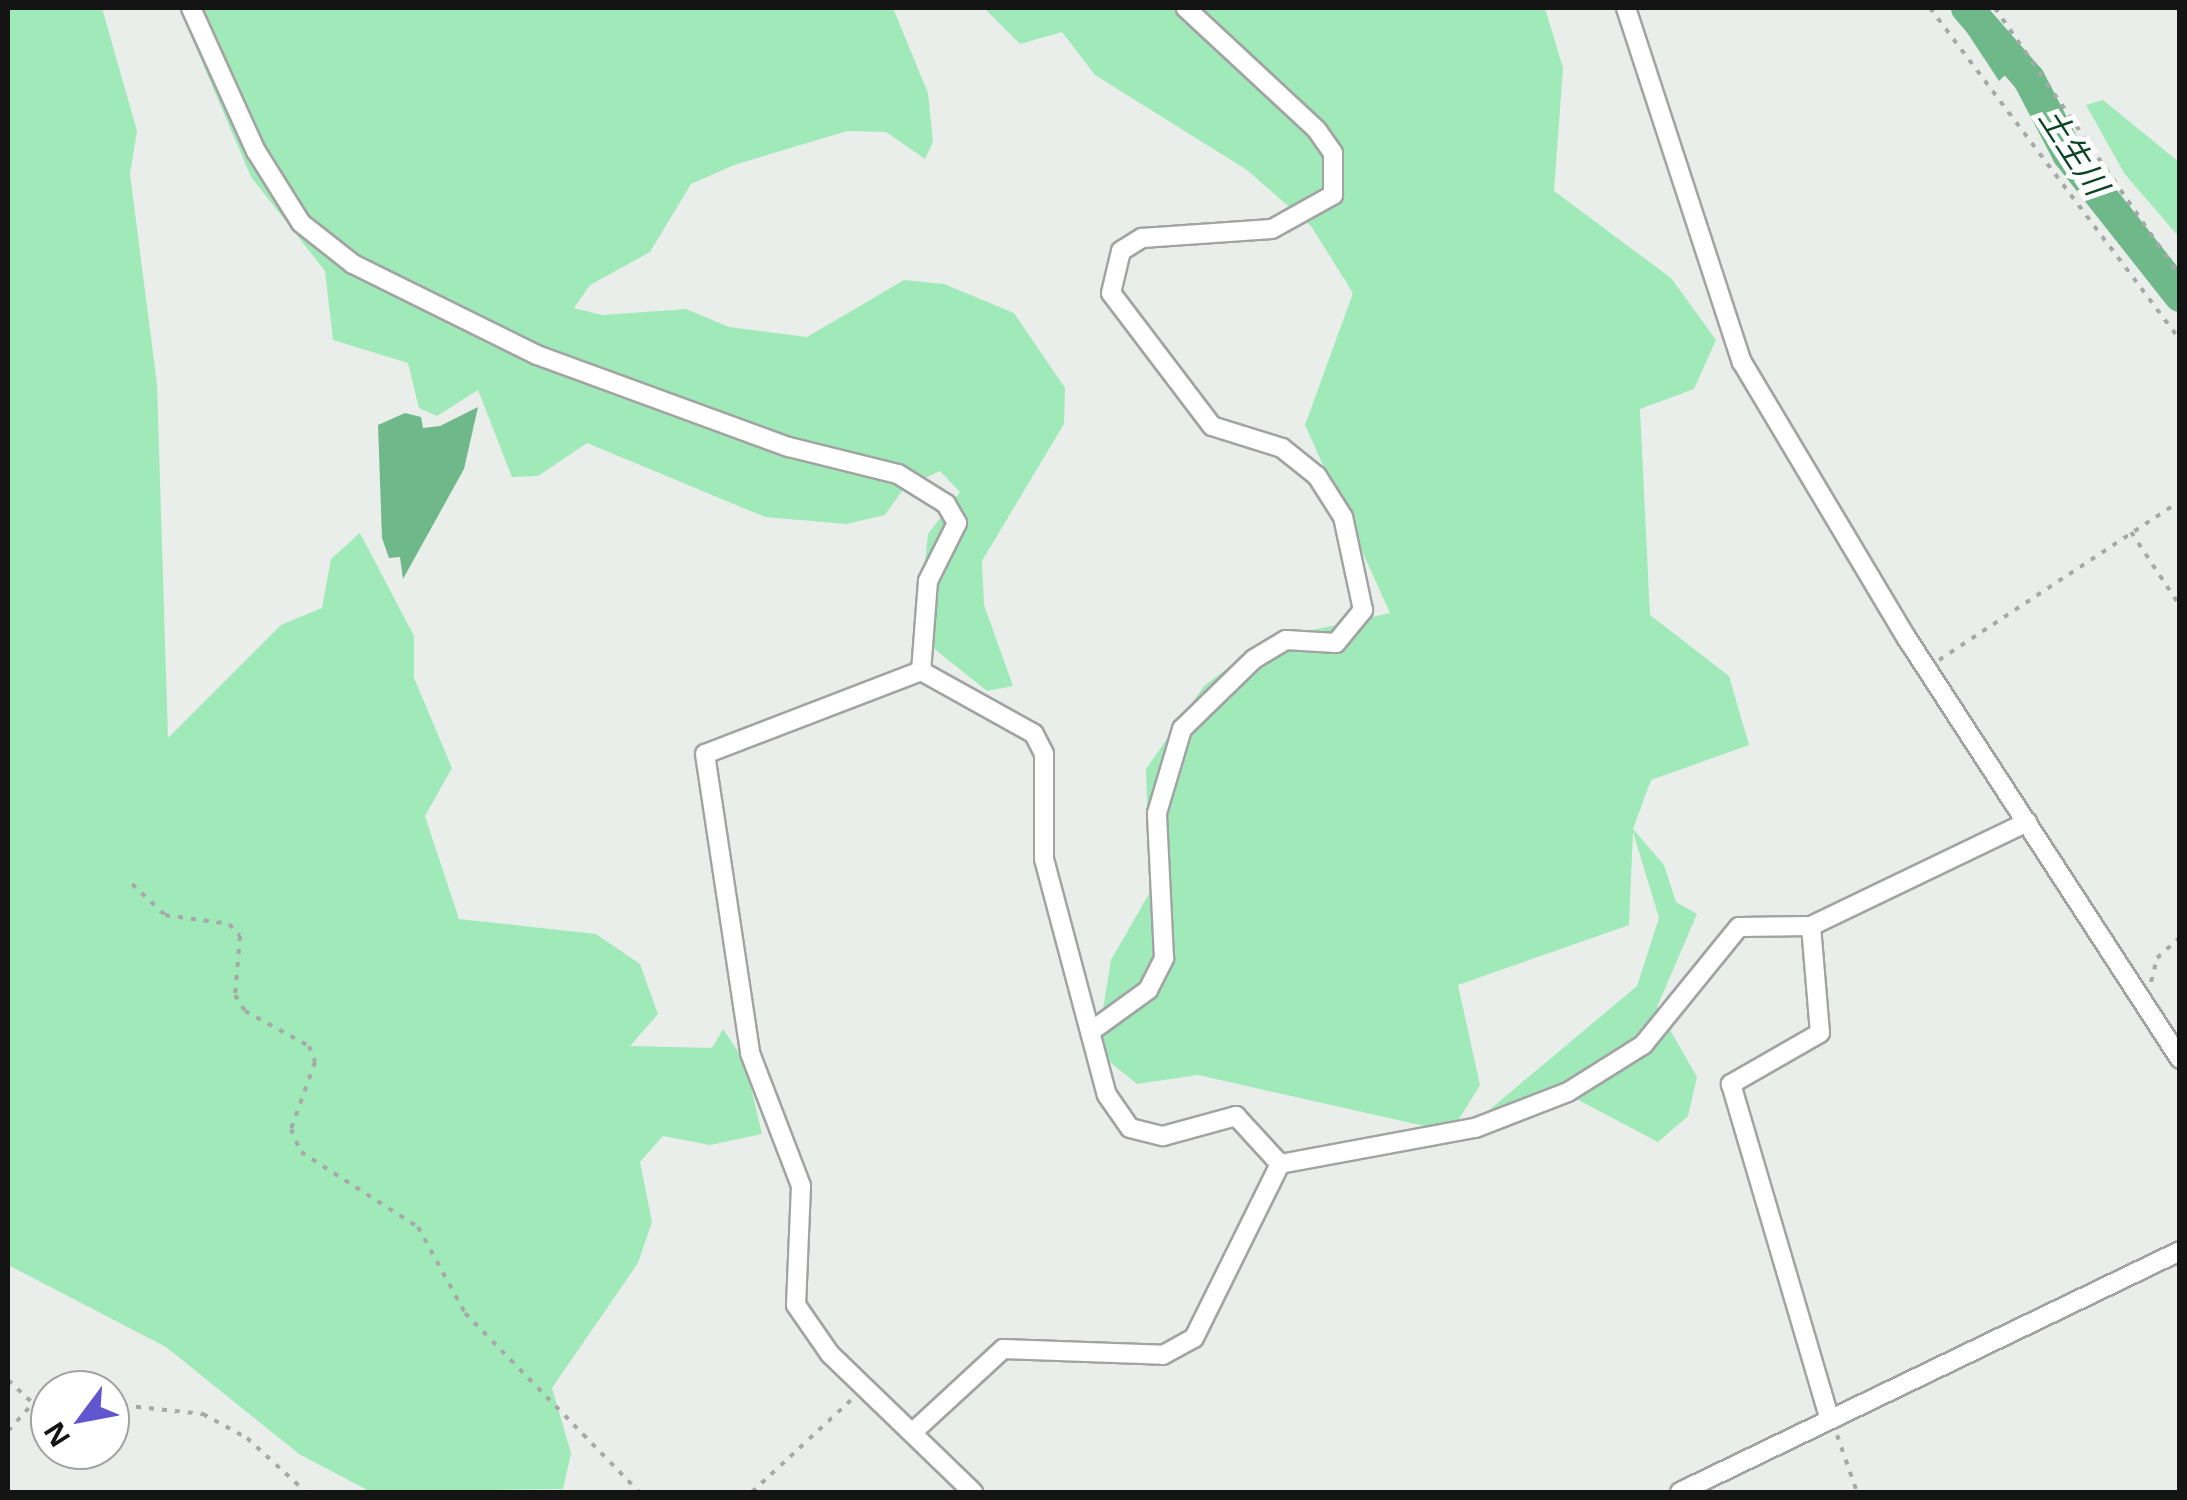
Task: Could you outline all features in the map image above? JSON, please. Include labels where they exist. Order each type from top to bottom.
[{"type":"street","points":[[190,8],[256,151],[301,223],[353,264],[537,354],[788,447],[898,474],[946,504],[958,523],[928,581],[921,671]]},
{"type":"street","points":[[1090,1032],[1148,990],[1164,958],[1157,813],[1182,729],[1254,658],[1286,640],[1336,643],[1363,610],[1363,578],[1343,517],[1317,476],[1282,448],[1212,426],[1111,293],[1121,251],[1142,238],[1272,229],[1333,194],[1332,153],[1316,129],[1186,8]]},
{"type":"street","points":[[1626,8],[1742,362],[1926,668],[2180,1060]]},
{"type":"street","points":[[921,671],[1034,734],[1044,754],[1044,859],[1108,1095],[1130,1128],[1163,1136],[1236,1116],[1280,1164]]},
{"type":"street","points":[[921,671],[705,754],[750,1053],[802,1186],[796,1306],[865,1387],[974,1492]]},
{"type":"street","points":[[1280,1164],[1475,1128],[1554,1098],[1643,1045],[1724,936],[1739,928],[1810,926],[2027,822]]},
{"type":"street","points":[[1810,926],[1820,1033],[1731,1084],[1829,1417]]},
{"type":"street","points":[[913,1432],[1003,1350],[1163,1356],[1194,1338],[1280,1164]]},
{"type":"street","points":[[1680,1492],[2180,1251]]},
{"type":"path","points":[[1930,8],[2180,340]]},
{"type":"path","points":[[1995,8],[2180,276]]},
{"type":"path","points":[[1926,668],[2180,500]]},
{"type":"path","points":[[2131,532],[2180,606]]},
{"type":"path","points":[[132,884],[165,915],[229,924],[240,936],[235,996],[245,1011],[308,1046],[315,1062],[290,1129],[302,1152],[418,1227],[465,1312],[639,1492]]},
{"type":"path","points":[[2144,1006],[2157,958],[2180,937]]},
{"type":"path","points":[[8,1380],[30,1399]]},
{"type":"path","points":[[752,1492],[865,1387]]},
{"type":"path","points":[[8,1431],[30,1405]]},
{"type":"path","points":[[130,1406],[203,1414],[247,1438],[306,1492]]},
{"type":"path","points":[[1829,1417],[1858,1492]]},
{"type":"shaded area","points":[[8,8],[102,8],[137,131],[130,174],[157,384],[168,738],[281,625],[322,608],[331,559],[360,533],[414,636],[414,678],[452,768],[425,816],[459,919],[596,934],[640,964],[658,1014],[630,1046],[712,1048],[723,1029],[745,1062],[762,1134],[710,1145],[663,1136],[640,1162],[652,1222],[638,1263],[552,1388],[571,1453],[563,1489],[371,1492],[299,1454],[166,1347],[8,1265]]},
{"type":"shaded area","points":[[179,8],[893,8],[928,93],[933,142],[925,159],[886,132],[847,131],[734,165],[691,184],[650,252],[590,285],[574,308],[602,315],[686,309],[729,327],[807,337],[904,280],[944,284],[1014,313],[1065,388],[1064,424],[982,561],[984,605],[1013,686],[987,691],[917,635],[928,534],[960,492],[940,471],[904,488],[885,515],[846,524],[765,517],[587,443],[538,476],[512,477],[478,390],[437,416],[419,408],[408,363],[333,340],[325,271],[251,177]]},
{"type":"shaded area","points":[[984,8],[1545,8],[1563,68],[1554,191],[1671,278],[1716,340],[1694,389],[1640,409],[1650,615],[1729,676],[1749,745],[1651,780],[1633,829],[1664,865],[1676,902],[1697,914],[1657,1007],[1697,1077],[1688,1116],[1658,1142],[1563,1092],[1476,1121],[1637,986],[1659,918],[1633,832],[1629,925],[1458,985],[1480,1085],[1451,1132],[1198,1075],[1137,1084],[1096,1051],[1111,960],[1150,892],[1146,769],[1204,686],[1263,641],[1390,613],[1305,425],[1353,293],[1311,226],[1247,170],[1095,75],[1062,32],[1020,44]]},
{"type":"shaded area","name":"土生川","points":[[1951,8],[1982,8],[2021,60],[1999,81]]},
{"type":"shaded area","points":[[2103,100],[2179,162],[2179,237],[2124,173],[2086,105]]},
{"type":"shaded area","points":[[478,407],[464,469],[403,579],[400,557],[389,558],[382,538],[378,425],[405,413],[421,417],[423,428],[440,426]]},
{"type":"waterway","name":"土生川","points":[[1967,8],[2029,79],[2068,154],[2180,296]]}]
